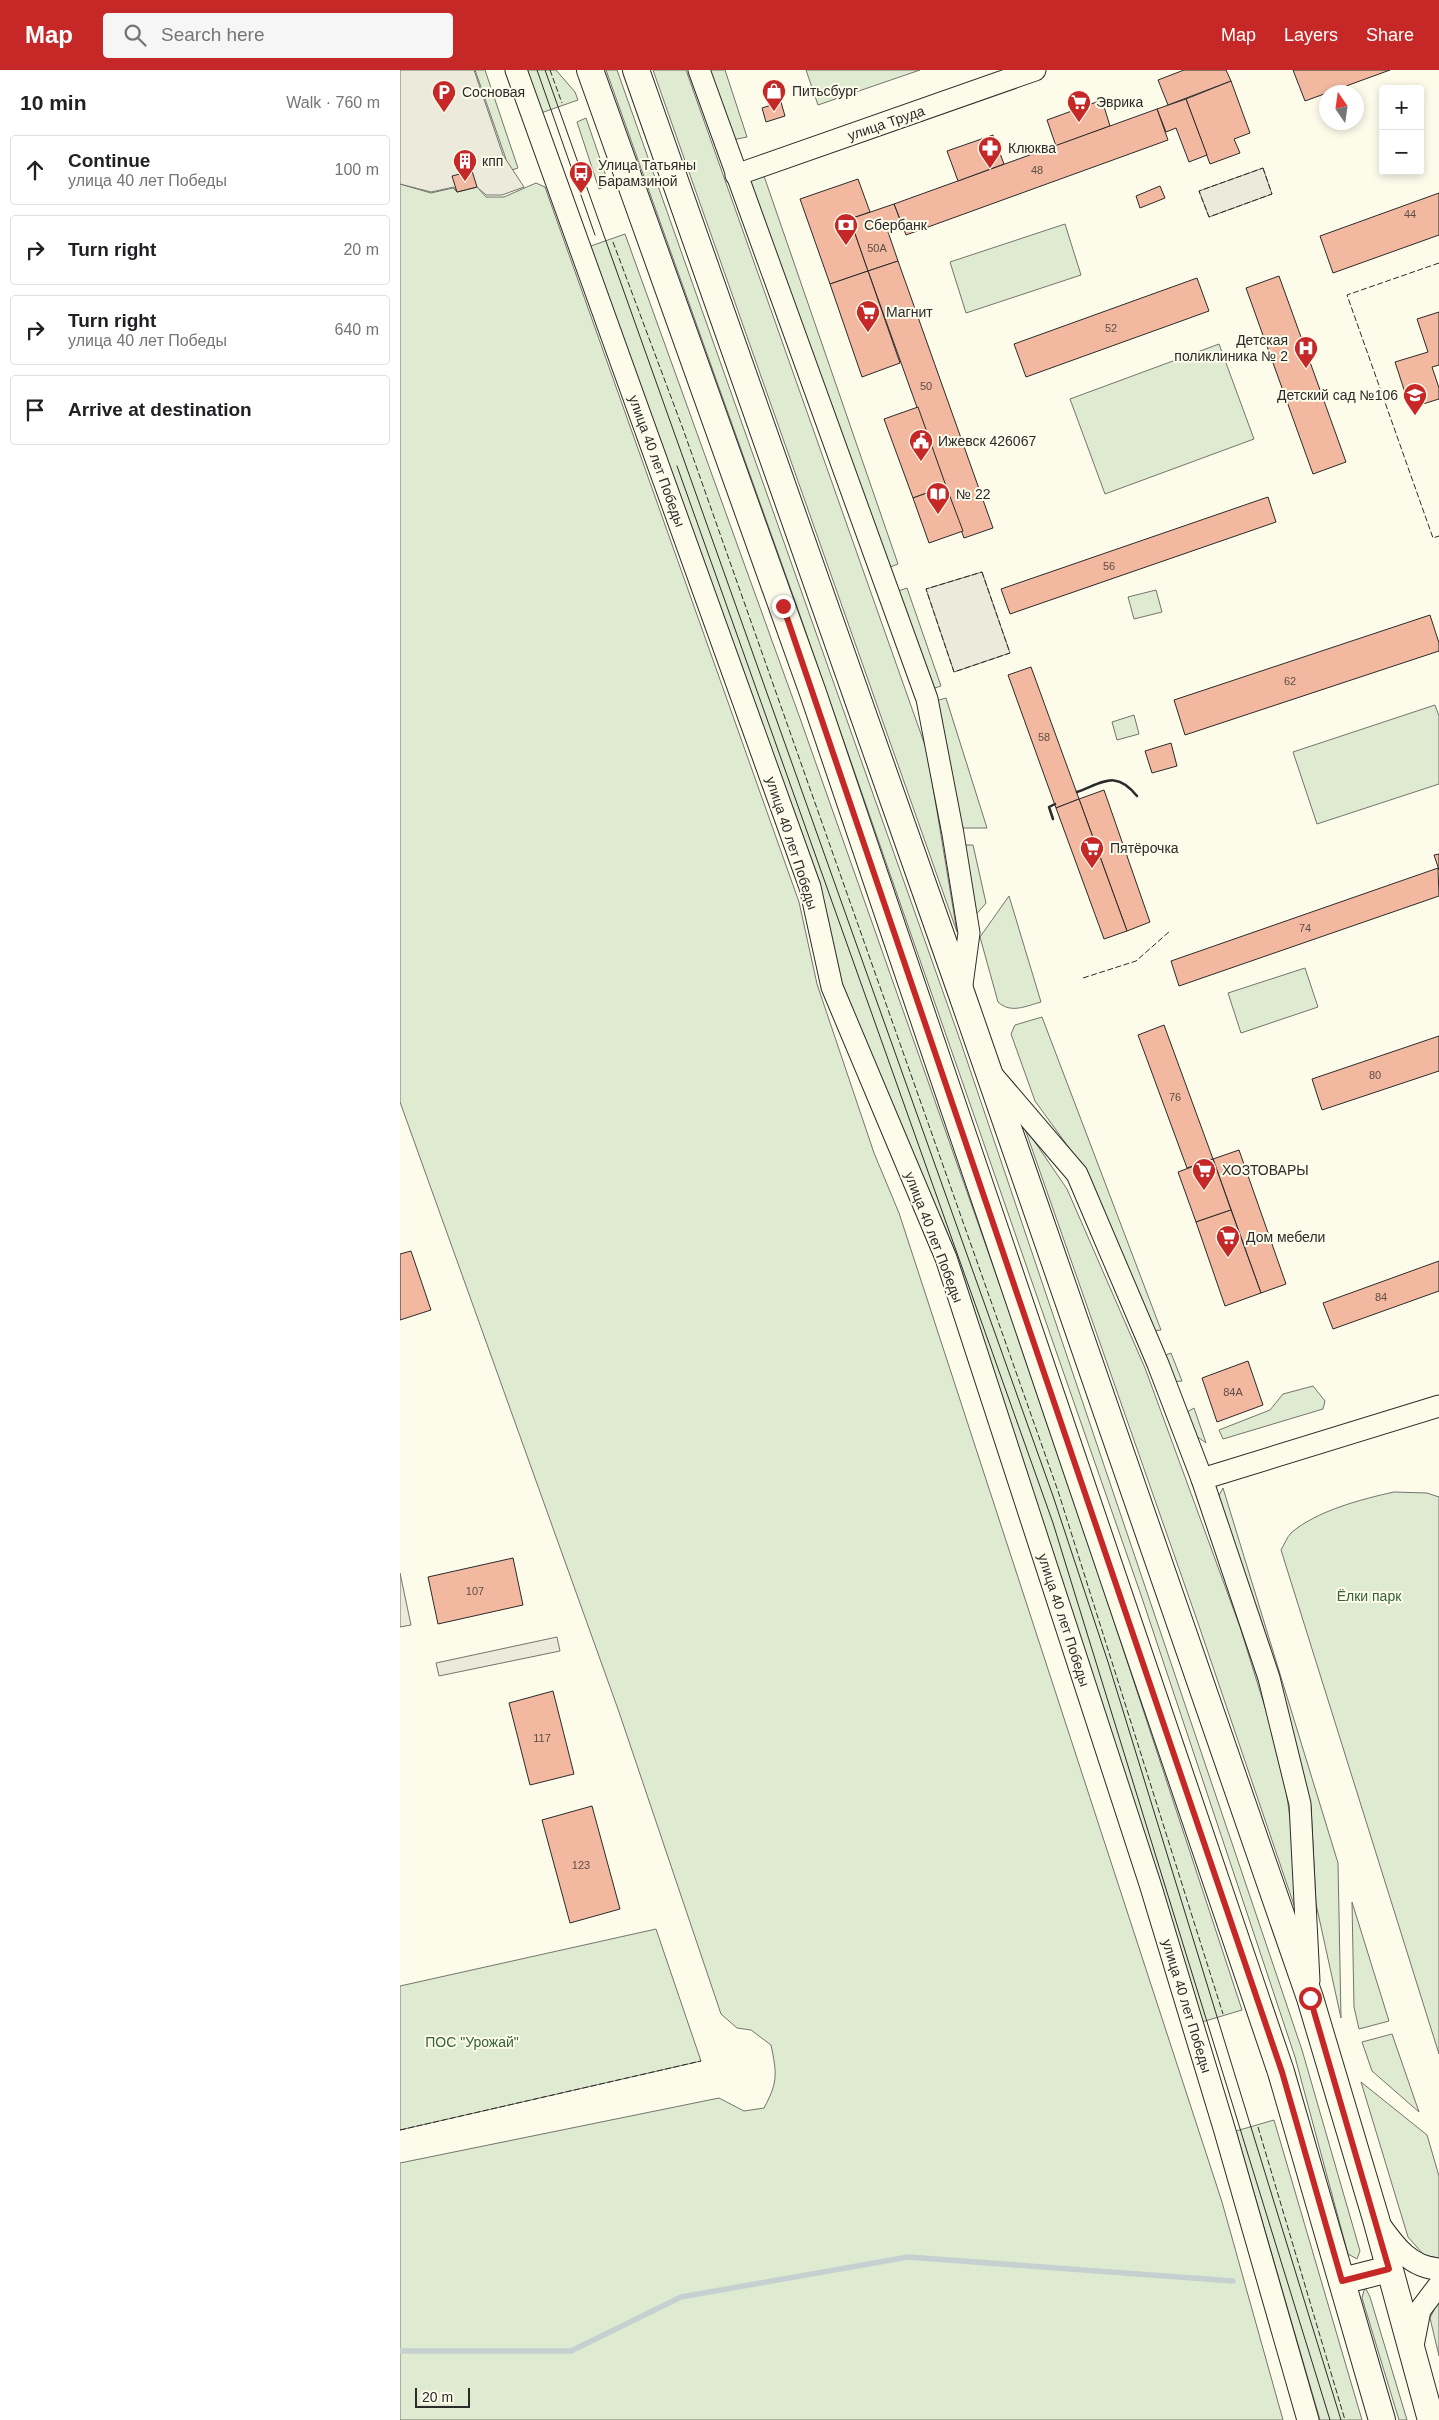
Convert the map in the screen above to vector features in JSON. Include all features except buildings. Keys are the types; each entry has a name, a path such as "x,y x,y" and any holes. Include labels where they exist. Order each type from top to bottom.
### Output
{"main road":[{"path":"590,70 820,712 1282,2072 1382,2420"},
{"path":"636,70 960,992 1310,1998 1376,2219 1431,2420"},
{"path":"1342,2281 1389,2269"}],"street":[{"name":"улица 40 лет Победы","path":"516,70 810,887 832,987 946,1258 1150,1884 1308,2420"},
{"path":"698,70 927,699 953,834 969,933 960,992"},
{"name":"улица Труда","path":"736,175 1035,70"},
{"path":"986,1068 1077,1174 1158,1364 1202,1479 1269,1678 1300,1804 1310,1998"},
{"path":"1202,1479 1439,1406"},
{"path":"1376,2219 1402,2254 1430,2269 1439,2269"},
{"path":"1412,2351 1420,2310 1439,2285"},
{"path":"1424,2394 1439,2418"}],"green space":[{"path":"475,70 485,70 518,168 506,172 497,165 506,159"},
{"path":"523,70 556,70 575,92 578,100 538,114"},
{"path":"606,70 617,70 960,1040 1302,2050 1360,2251 1357,2259 1348,2254 1295,2057 1142,1598 796,604"},
{"path":"653,70 686,70 927,751 957,932"},
{"path":"707,70 725,70 747,137 732,140"},
{"path":"806,70 920,70 818,105"},
{"path":"586,118 609,185 599,189 577,122"},
{"path":"764,176 898,564 885,569 747,182"},
{"path":"536,183 545,187 799,902 817,984 874,1153 899,1213 1222,2202 1283,2420 400,2420 400,2163 719,2098 744,2111 764,2108 772,2091 775,2078 771,2045 751,2030 737,2028 721,2014 619,1712 400,1102 400,184 431,193 453,188 457,192 477,187 486,197 504,197"},
{"path":"1065,224 1081,275 966,313 950,262"},
{"path":"625,234 801,721 1052,1433 1242,2010 1202,2022 1010,1443 891,1144 588,247"},
{"path":"1219,344 1254,439 1105,494 1070,399"},
{"path":"907,588 941,686 929,690 895,592"},
{"path":"1156,590 1162,612 1134,619 1128,597"},
{"path":"946,698 987,828 964,828 958,826 932,702"},
{"path":"1435,705 1439,716 1439,784 1317,824 1293,752"},
{"path":"1134,715 1139,734 1117,740 1112,722"},
{"path":"960,845 973,845 986,903 974,917"},
{"path":"1009,896 1041,1002 1019,1008 1008,1008 998,1002 980,937"},
{"path":"1305,968 1318,1007 1241,1033 1228,993"},
{"path":"1042,1017 1161,1330 1152,1331 1088,1174 1035,1101 1011,1034 1015,1025"},
{"path":"1024,1126 1067,1189 1145,1368 1240,1627 1282,1762 1293,1839 1295,1908 1198,1623"},
{"path":"1171,1353 1182,1381 1169,1382 1161,1357"},
{"path":"1313,1386 1325,1401 1323,1409 1223,1439 1219,1430 1270,1410 1283,1394"},
{"path":"1194,1408 1206,1443 1195,1435 1184,1414"},
{"path":"1223,1488 1338,1863 1341,2018 1316,1904 1311,1806 1216,1501"},
{"name":"Ёлки парк","path":"1394,1492 1427,1493 1439,1497 1439,2054 1281,1550 1291,1533 1313,1518 1354,1502"},
{"path":"1352,1902 1389,2021 1359,2029 1354,2007"},
{"name":"ПОС \"Урожай\"","path":"656,1929 701,2061 400,2130 400,1986"},
{"path":"1392,2034 1419,2112 1372,2071 1362,2042"},
{"path":"1361,2082 1427,2135 1439,2176 1439,2258 1424,2255 1408,2237"},
{"path":"1274,2120 1362,2420 1320,2420 1236,2131"},
{"path":"1365,2287 1370,2297 1407,2420 1399,2420 1362,2298"},
{"path":"1439,2300 1439,2356 1430,2318"}],"shaded area":[{"name":"Сосновая","path":"400,70 474,70 503,155 524,187 502,195 486,195 477,187 457,192 454,187 431,192 400,184"},
{"path":"1263,168 1272,194 1209,217 1199,191"},
{"path":"982,572 1010,653 954,672 926,589"},
{"path":"400,1573 411,1625 400,1627"},
{"path":"557,1637 560,1651 439,1676 436,1663"}],"waterway":[{"path":"400,2351 571,2351 681,2297 908,2257 1233,2281"}],"tram line":[{"path":"537,70 595,235"},
{"path":"545,70 1053,1496 1108,1662 1341,2420"},
{"path":"677,466 1053,1523 1330,2420"}],"fence":[{"path":"550,70 562,103"},
{"path":"1263,168 1272,194 1209,217 1199,191 1263,168"},
{"path":"613,242 683,429 1058,1491 1223,2014"},
{"path":"1439,263 1347,295 1433,538 1439,536"},
{"path":"982,572 1010,653 954,672 926,589 982,572"},
{"path":"1083,978 1136,961 1170,931"},
{"path":"400,2130 701,2061"},
{"path":"1258,2127 1345,2420"}],"wall":[{"path":"1077,792 1109,780 1123,783 1137,796"},
{"path":"1053,819 1049,807 1055,804"}],"place":[{"name":"Питьсбург","path":"774,112"},
{"name":"Сосновая","path":"444,113"},
{"name":"Эврика","path":"1079,123"},
{"name":"Клюква","path":"990,169"},
{"name":"кпп","path":"465,182"},
{"name":"Улица Татьяны Барамзиной","path":"581,194"},
{"name":"Сбербанк","path":"846,246"},
{"name":"Магнит","path":"868,333"},
{"name":"Детская поликлиника № 2","path":"1306,369"},
{"name":"Детский сад №106","path":"1415,416"},
{"name":"Ижевск 426067","path":"921,462"},
{"name":"№ 22","path":"938,515"},
{"name":"Пятёрочка","path":"1092,869"},
{"name":"ХОЗТОВАРЫ","path":"1204,1191"},
{"name":"Дом мебели","path":"1228,1258"}],"route":[{"path":"783,606 1282,2072 1342,2281 1389,2269 1376,2219 1310,1998"}]}
